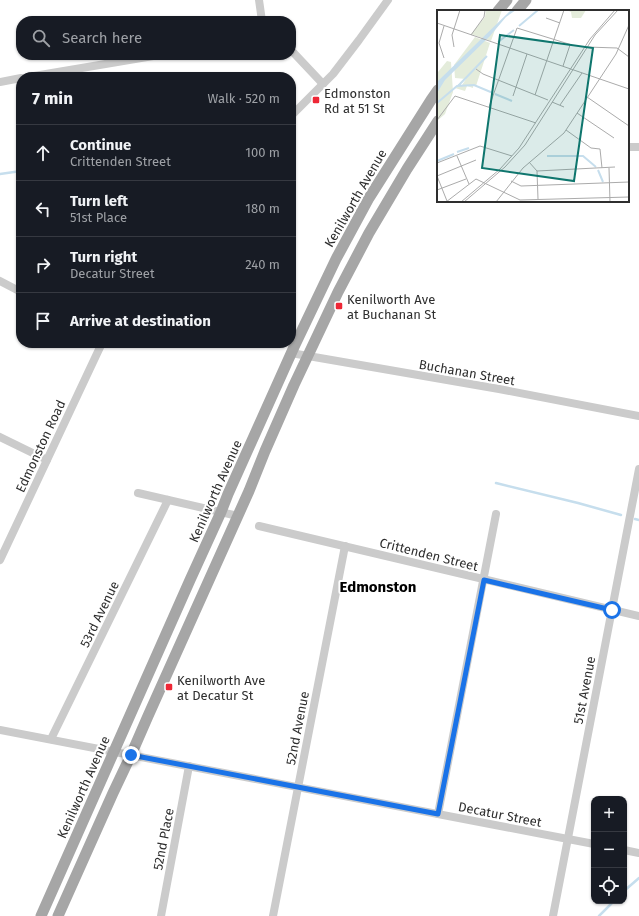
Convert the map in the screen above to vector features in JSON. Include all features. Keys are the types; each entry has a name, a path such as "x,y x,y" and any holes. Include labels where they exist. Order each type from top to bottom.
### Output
{"main road":[{"path":"499,10 507,0"},
{"path":"518,10 526,0"},
{"name":"Kenilworth Avenue","path":"296,343 336,259 357,221 434,102"},
{"path":"58,916 238,516 294,385 346,275 407,169 437,123"},
{"name":"Kenilworth Avenue","path":"41,916 190,580 222,512 228,494 293,348"}],"street":[{"path":"259,0 261,16"},
{"path":"296,111 333,74 388,0"},
{"path":"296,55 323,84"},
{"path":"58,72 129,60"},
{"path":"0,82 16,79"},
{"path":"0,281 16,289"},
{"name":"Edmonston Road","path":"0,560 100,348"},
{"name":"Buchanan Street","path":"291,353 458,382 639,416"},
{"path":"0,436 47,460"},
{"name":"51st Avenue","path":"554,916 639,469"},
{"path":"138,493 238,516"},
{"name":"53rd Avenue","path":"51,739 168,500"},
{"path":"438,814 496,514"},
{"name":"Crittenden Street","path":"259,526 639,616"},
{"name":"52nd Avenue","path":"273,916 345,546"},
{"name":"Decatur Street","path":"0,730 591,843"},
{"name":"52nd Place","path":"161,916 189,766"},
{"path":"627,851 639,853"}],"waterway":[{"path":"0,174 16,172"},
{"path":"496,483 621,515"},
{"path":"635,519 639,520"},
{"path":"627,888 639,878"},
{"path":"599,916 611,904"}],"place":[{"name":"Edmonston Rd at 51 St","path":"316,100"},
{"name":"Kenilworth Ave at Buchanan St","path":"339,306"},
{"name":"Kenilworth Ave at Decatur St","path":"169,687"}],"district":[{"name":"Edmonston","path":"378,587"}],"route":[{"path":"131,755 438,814 484,580 612,610"}]}
